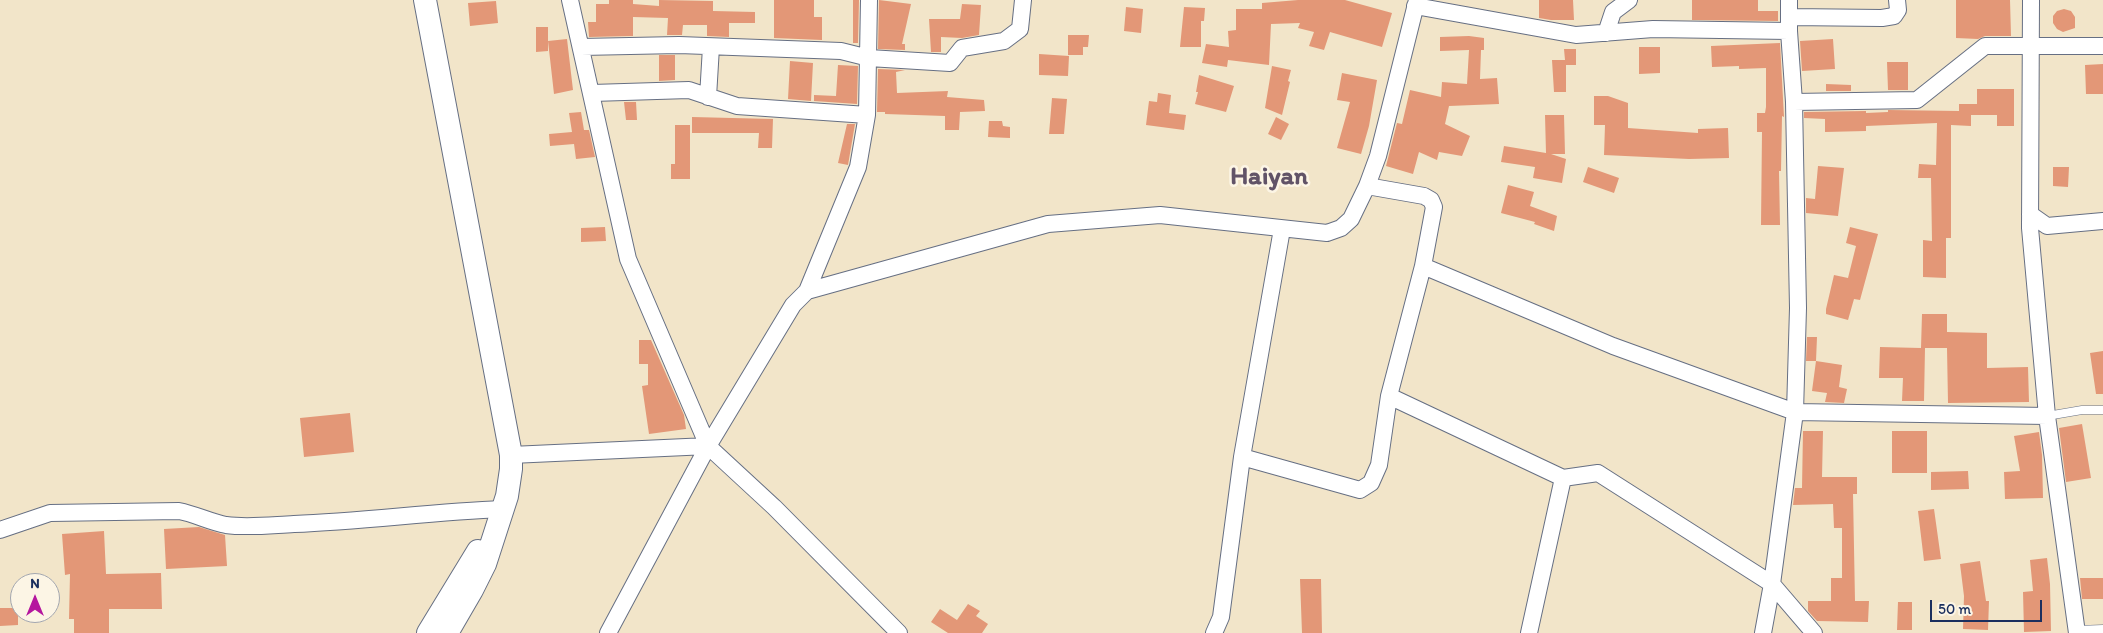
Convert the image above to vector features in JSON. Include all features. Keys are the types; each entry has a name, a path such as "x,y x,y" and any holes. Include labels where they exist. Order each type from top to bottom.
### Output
{"street":[{"path":"425,0 511,455 510,482 479,577 447,633"},
{"path":"570,0 628,259 708,446 774,507 899,633"},
{"path":"608,633 708,446 794,305 807,291 858,167 866,115 869,58 869,0"},
{"path":"581,47 679,45 841,50 869,58 950,64 962,48 1004,40 1020,29 1023,0"},
{"path":"1606,33 1613,12 1629,0"},
{"path":"1763,633 1772,584 1795,412 1798,308 1794,102 1789,0"},
{"path":"807,291 1048,224 1160,215 1327,232 1341,228 1351,219 1367,186 1378,156 1416,3 1576,35 1653,29 1789,24 1882,18 1894,16 1898,10 1897,0"},
{"path":"2031,0 2030,214 2047,416 2077,631"},
{"path":"1794,102 1917,100 1985,46 2103,46"},
{"path":"708,97 711,47"},
{"path":"592,92 689,90 737,106 866,115"},
{"path":"1242,457 1360,490 1371,483 1379,465 1389,396 1422,266 1434,207 1431,200 1424,196 1367,186"},
{"path":"2030,214 2046,226 2103,222"},
{"path":"1214,633 1222,617 1242,457 1282,228"},
{"path":"1422,266 1613,346 1795,412 2047,416"},
{"path":"1389,396 1563,478 1598,473 1772,584 1814,633"},
{"path":"511,455 708,446"},
{"path":"1529,633 1563,478"},
{"path":"0,530 50,513 179,511 216,522 237,525 336,522 502,509"},
{"path":"428,633 472,560 493,536"}],"lane":[{"path":"2047,416 2082,410 2103,410"},
{"path":"2077,631 2103,629"}],"building":[{"path":"609,0 633,0 633,4 659,6 659,0 713,1 713,11 755,12 755,23 729,23 729,37 707,36 707,25 683,25 682,35 667,35 668,18 633,17 633,36 589,37 588,22 596,22 596,4 609,4"},
{"path":"774,0 814,0 814,17 822,17 822,40 774,38"},
{"path":"853,0 859,0 858,43 853,43"},
{"path":"879,0 911,4 902,44 905,44 905,50 878,49"},
{"path":"1298,0 1345,0 1392,13 1382,47 1330,32 1324,50 1309,46 1314,32 1298,28 1300,23 1271,24 1269,65 1228,60 1227,67 1202,63 1206,44 1229,47 1228,31 1236,30 1236,9 1262,9 1262,3"},
{"path":"1539,0 1573,0 1574,20 1539,18"},
{"path":"1692,0 1758,0 1758,11 1778,11 1778,21 1692,20"},
{"path":"1956,0 2010,0 2011,36 1985,36 1978,39 1956,38"},
{"path":"496,1 498,23 470,26 468,3"},
{"path":"962,4 981,5 979,35 962,38 941,37 941,52 931,52 929,19 960,19"},
{"path":"1126,7 1143,9 1141,33 1124,31"},
{"path":"1184,7 1205,8 1204,21 1201,21 1201,47 1180,47"},
{"path":"2064,9 2071,11 2075,17 2075,28 2063,32 2057,29 2053,23 2053,16 2057,11"},
{"path":"536,27 548,27 548,51 536,52"},
{"path":"1068,35 1089,35 1088,47 1083,47 1083,55 1068,55"},
{"path":"1469,36 1484,38 1484,50 1481,50 1480,79 1497,78 1499,104 1449,106 1445,124 1470,136 1462,156 1439,152 1437,160 1419,152 1413,174 1386,166 1397,123 1402,124 1410,90 1441,97 1442,82 1467,84 1469,50 1440,51 1440,37"},
{"path":"567,39 573,90 554,94 548,41"},
{"path":"1833,39 1835,69 1802,71 1800,41"},
{"path":"1780,43 1784,117 1782,116 1781,171 1779,171 1780,225 1761,225 1762,132 1757,132 1757,113 1765,113 1766,68 1712,67 1711,46"},
{"path":"1639,47 1660,47 1660,73 1639,74"},
{"path":"1564,49 1576,49 1576,65 1566,65 1566,92 1554,92 1552,60 1565,60"},
{"path":"1039,54 1069,56 1068,76 1039,75"},
{"path":"659,55 675,55 675,80 659,81"},
{"path":"790,61 813,63 811,101 788,99"},
{"path":"1887,62 1908,62 1908,90 1888,90"},
{"path":"2103,64 2103,94 2086,94 2085,65"},
{"path":"838,65 858,66 857,104 814,101 814,95 836,96"},
{"path":"1272,66 1291,70 1282,115 1265,108"},
{"path":"878,69 905,70 896,72 897,93 948,91 947,97 984,100 985,111 960,112 959,130 945,130 945,116 885,114 885,112 877,112"},
{"path":"1342,73 1377,80 1369,126 1361,154 1337,148 1350,102 1337,100"},
{"path":"1199,75 1234,86 1226,112 1195,104"},
{"path":"1826,84 1851,85 1851,91 1826,91"},
{"path":"1977,89 2014,89 2014,126 1997,126 1997,115 1971,115 1971,126 1951,125 1951,238 1946,238 1946,278 1923,277 1923,240 1932,241 1931,178 1918,178 1919,164 1936,165 1937,123 1866,126 1866,131 1825,132 1825,119 1804,118 1804,112 1959,111 1959,104 1977,104"},
{"path":"1158,93 1171,95 1169,113 1186,115 1184,130 1146,125 1149,101 1157,102"},
{"path":"1594,96 1608,96 1628,103 1628,128 1698,133 1698,129 1728,128 1729,158 1689,159 1604,155 1605,125 1594,125"},
{"path":"1052,98 1067,99 1064,134 1049,134"},
{"path":"624,102 636,102 637,120 626,120"},
{"path":"581,112 584,130 589,130 595,157 576,159 574,144 550,146 549,134 572,132 569,113"},
{"path":"1545,115 1564,115 1565,154 1551,154 1566,159 1562,183 1533,178 1535,167 1501,162 1504,146 1546,153"},
{"path":"692,117 773,119 772,148 758,148 759,133 692,133"},
{"path":"1276,117 1289,124 1281,140 1268,134"},
{"path":"989,121 1002,121 1003,126 1010,127 1010,138 988,137"},
{"path":"847,124 855,124 848,165 838,163"},
{"path":"675,125 690,125 690,179 671,179 671,164 675,164"},
{"path":"1818,166 1844,168 1838,216 1806,213 1806,198 1815,199"},
{"path":"1588,167 1619,178 1614,193 1583,182"},
{"path":"2053,167 2069,167 2068,187 2053,186"},
{"path":"1508,185 1534,192 1530,206 1557,216 1554,231 1534,224 1535,222 1501,213"},
{"path":"605,227 606,241 581,242 581,228"},
{"path":"1850,227 1878,234 1860,300 1854,299 1848,320 1826,314 1826,309 1834,275 1848,278 1856,246 1846,243"},
{"path":"1922,314 1947,314 1947,332 1987,333 1987,368 2028,367 2029,402 1948,403 1947,348 1925,348 1924,401 1902,401 1903,378 1879,378 1880,347 1921,348"},
{"path":"1807,337 1817,337 1816,361 1806,361"},
{"path":"639,340 651,340 684,415 686,429 649,434 642,386 648,385 648,364 639,364"},
{"path":"2103,351 2103,394 2096,394 2090,353"},
{"path":"1816,361 1842,365 1839,387 1847,389 1844,403 1825,402 1827,393 1812,391"},
{"path":"350,413 354,452 304,457 300,418"},
{"path":"2082,424 2091,478 2066,482 2059,428"},
{"path":"1803,431 1823,431 1822,477 1857,477 1857,494 1853,494 1855,601 1869,601 1868,622 1817,621 1808,611 1808,601 1831,601 1831,578 1842,578 1842,528 1834,528 1833,504 1793,505 1795,488 1802,488"},
{"path":"1892,431 1927,431 1927,473 1892,473"},
{"path":"2039,432 2042,455 2043,498 2005,499 2004,472 2020,471 2014,436"},
{"path":"1968,471 1969,489 1931,490 1931,472"},
{"path":"1934,509 1941,559 1924,561 1918,511"},
{"path":"199,527 225,535 227,566 166,569 164,529"},
{"path":"104,531 106,574 161,573 162,609 109,609 109,633 74,633 74,619 69,619 70,574 65,575 62,534"},
{"path":"2047,558 2050,584 2051,631 2024,632 2023,592 2033,591 2030,560"},
{"path":"1980,561 1986,601 1989,601 1988,630 1963,629 1964,596 1960,564"},
{"path":"2080,578 2103,578 2103,599 2082,599"},
{"path":"1300,579 1321,579 1322,633 1302,633"},
{"path":"1898,602 1912,602 1912,630 1897,630"},
{"path":"968,604 980,611 976,616 988,624 982,633 948,633 931,622 940,609 957,620"},
{"path":"0,608 10,608 10,623 18,623 18,625 0,626"}],"district":[{"name":"Haiyan","path":"1269,177"}]}
